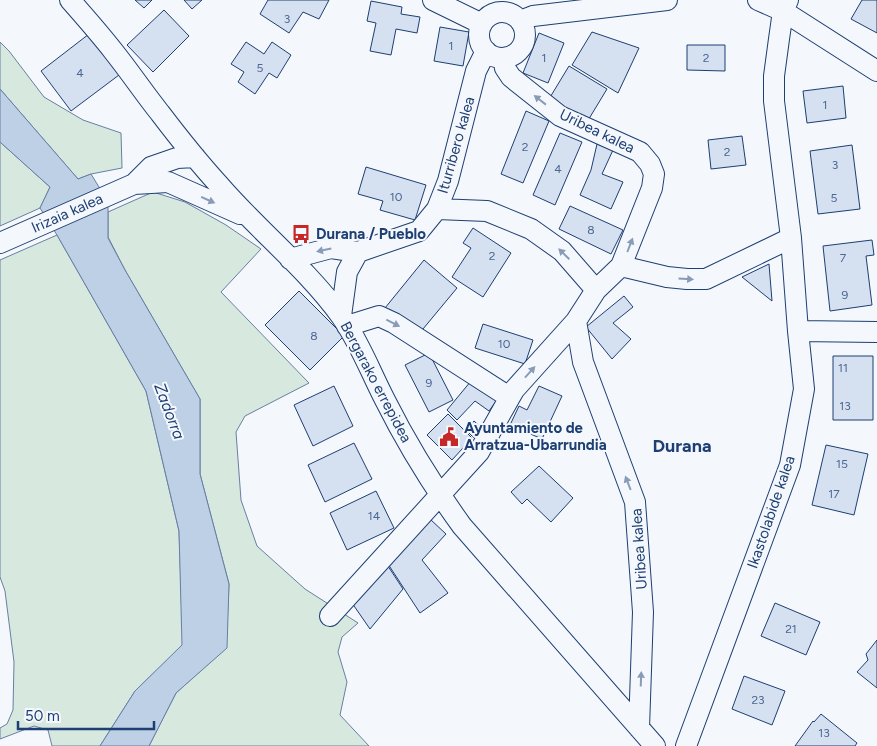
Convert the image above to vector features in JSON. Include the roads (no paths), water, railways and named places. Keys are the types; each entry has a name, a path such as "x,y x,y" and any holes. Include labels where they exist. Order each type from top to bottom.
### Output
{"street":[{"name":"Bergarako errepidea","path":"70,0 115,53 196,158 248,218 290,258 320,291 344,321 364,353 384,399 421,465 462,526 655,746"},
{"path":"433,0 483,14 506,12 513,14 523,25 525,32 525,40 517,53 511,56 494,55 481,45 479,38 483,14"},
{"path":"520,21 533,16 667,0"},
{"path":"758,0 786,5 877,71"},
{"name":"Ikastolabide kalea","path":"686,746 790,465 804,389 790,238 774,101 774,76 786,5"},
{"name":"Iturribero kalea","path":"290,258 331,248 358,252 419,231 437,209 448,182 476,71 494,55"},
{"name":"Uribea kalea","path":"330,616 479,452 514,390 576,321 596,290 621,266 652,188 654,174 650,164 640,152 560,116 511,77 494,55"},
{"path":"161,114 169,139 165,172 248,218"},
{"name":"Irizaia kalea","path":"0,243 134,184 152,167 165,172 180,172 196,158"},
{"path":"437,209 487,211 532,229 562,251 596,290"},
{"path":"621,266 666,277 706,280 790,238"},
{"path":"358,252 347,272 344,321 379,316 394,323 509,397"},
{"name":"Uribea kalea","path":"576,321 583,362 636,502 643,612 639,728"},
{"path":"798,331 877,332"}],"water":[{"name":"Zadorra","path":"0,89 78,179 91,174 108,205 108,238 200,399 200,474 229,584 227,648 176,693 149,746 100,746 135,691 182,645 179,531 146,391 40,208 50,187 0,142"}],"place":[{"name":"Durana / Pueblo","path":"301,234"},
{"name":"Ayuntamiento de Arratzua-Ubarrundia","path":"449,437"}],"district":[{"name":"Durana","path":"682,446"}]}
